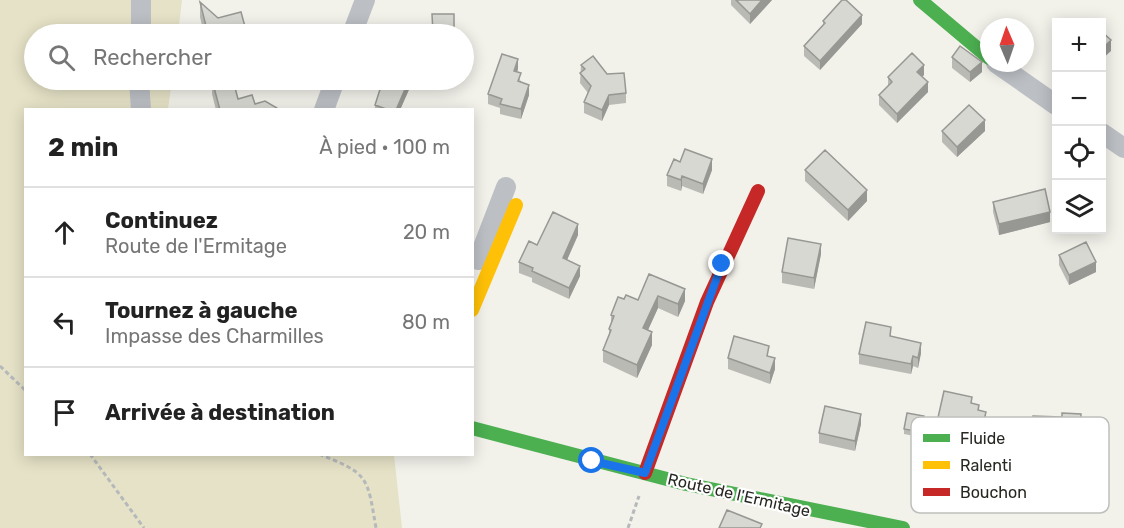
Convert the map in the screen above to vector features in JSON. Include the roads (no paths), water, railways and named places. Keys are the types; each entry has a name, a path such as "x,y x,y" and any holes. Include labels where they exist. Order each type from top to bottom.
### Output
{"street":[{"path":"141,0 141,24"},
{"path":"356,24 365,0"},
{"path":"920,0 980,51"},
{"path":"1009,72 1052,102"},
{"path":"140,90 141,108"},
{"path":"325,108 331,90"},
{"path":"1106,136 1124,148"},
{"path":"474,271 506,187"},
{"path":"645,473 707,302 758,190"},
{"path":"474,305 516,205"},
{"name":"Route de l'Ermitage","path":"474,429 645,473 819,513 903,528"}]}
